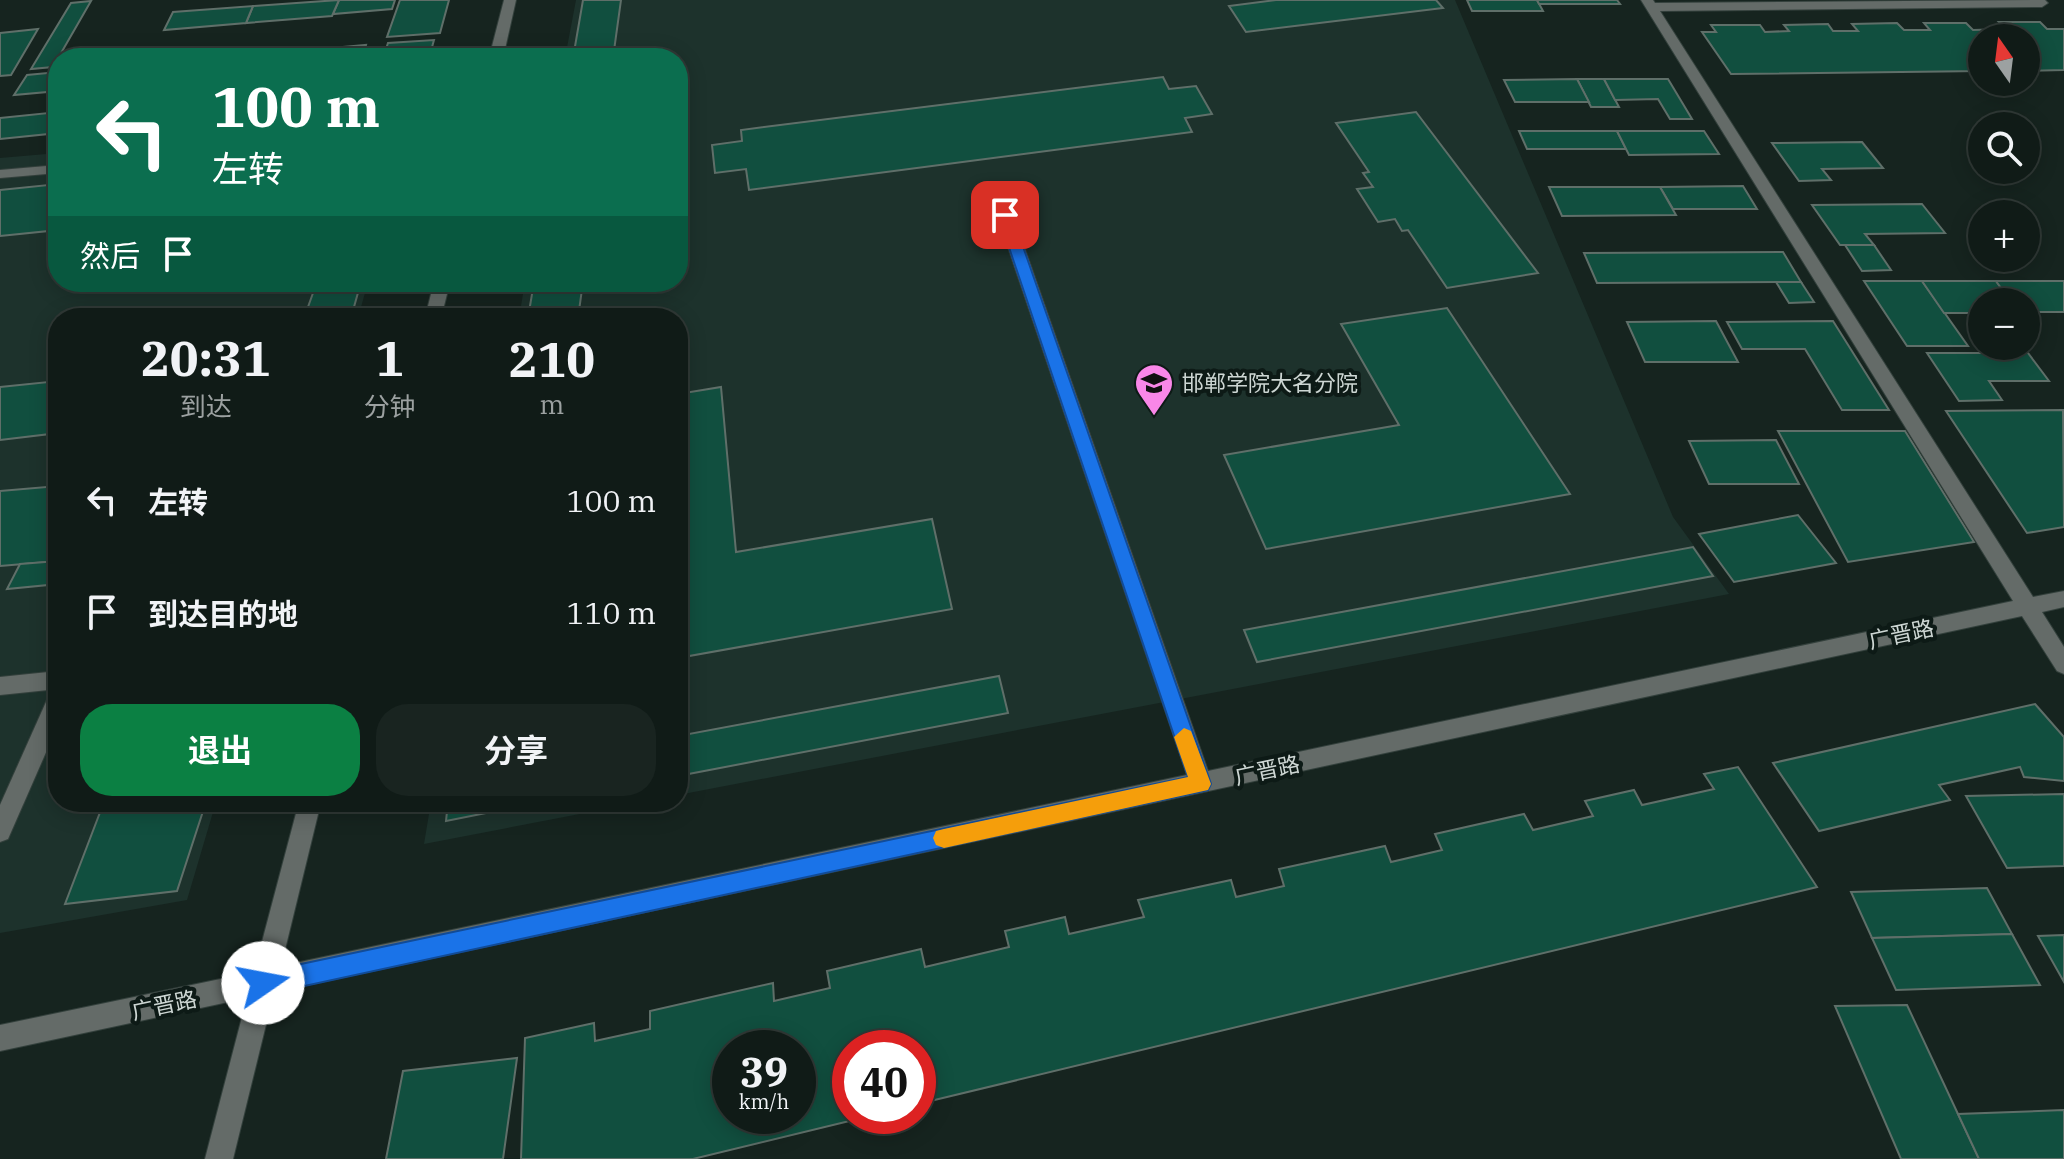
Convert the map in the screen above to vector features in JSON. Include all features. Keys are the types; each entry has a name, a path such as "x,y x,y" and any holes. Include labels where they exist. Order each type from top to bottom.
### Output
{"street":[{"path":"498,48 510,0"},
{"path":"1650,3 2042,3"},
{"path":"1650,3 2064,665"},
{"path":"0,174 48,170"},
{"path":"1005,215 1201,784"},
{"name":"广晋路","path":"0,1038 2064,599"},
{"path":"0,686 48,681"},
{"path":"0,831 48,723"},
{"path":"219,1159 307,812"}],"shaded area":[{"name":"邯郸学院大名分院","path":"576,0 1455,0 1673,517 1729,594 688,793 688,308 521,308 523,292 688,292 688,48 567,48"},
{"path":"48,154 48,292 365,292 361,308 48,308 48,812 213,812 187,900 0,933 0,158"},
{"path":"429,812 590,812 424,844"}],"building":[{"path":"339,0 395,0 392,9 333,14"},
{"path":"339,0 332,16 246,23 253,6"},
{"path":"400,0 449,0 440,33 387,37"},
{"path":"583,0 621,0 614,48 575,48"},
{"path":"1276,0 1436,0 1443,8 1246,32 1229,6"},
{"path":"1467,0 1537,0 1543,11 1472,11"},
{"path":"1537,0 1617,0 1620,4 1539,4"},
{"path":"91,1 64,48 48,48 48,67 31,69 71,3"},
{"path":"253,6 246,23 164,30 173,12"},
{"path":"1999,22 2040,22 2047,29 2064,29 2064,70 2040,71 2040,24"},
{"path":"1897,23 1904,30 1930,30 1924,23 1966,23 1968,71 1731,74 1702,32 1716,32 1711,25 1760,25 1765,32 1789,31 1784,25 1828,24 1833,31 1858,31 1852,24"},
{"path":"38,29 11,75 0,76 0,33"},
{"path":"434,40 432,48 386,48 388,43"},
{"path":"366,45 365,48 332,48"},
{"path":"48,73 48,92 14,95 27,75"},
{"path":"1163,77 1169,89 1196,86 1212,114 1185,118 1192,132 749,190 746,169 715,173 712,145 742,141 741,130"},
{"path":"1577,79 1604,79 1619,107 1591,107"},
{"path":"1577,79 1589,102 1515,102 1504,80"},
{"path":"1604,79 1668,79 1692,119 1670,119 1658,99 1615,100"},
{"path":"1416,112 1538,273 1447,288 1408,230 1402,231 1395,219 1378,222 1357,189 1373,187 1363,173 1369,172 1336,123"},
{"path":"48,113 48,134 0,139 0,118"},
{"path":"1519,131 1617,131 1626,149 1527,149"},
{"path":"1617,131 1704,131 1719,154 1629,155"},
{"path":"1862,142 1883,168 1822,169 1831,180 1799,181 1772,143"},
{"path":"48,185 48,231 0,236 0,190"},
{"path":"1743,186 1757,209 1673,209 1660,187"},
{"path":"1549,187 1660,187 1676,215 1562,216"},
{"path":"1922,204 1945,233 1865,234 1874,245 1840,245 1812,205"},
{"path":"1845,245 1874,245 1891,270 1862,271"},
{"path":"1783,252 1801,282 1597,283 1584,253"},
{"path":"1864,281 1922,281 1968,346 1907,346"},
{"path":"1922,281 1996,281 2001,288 1968,288 1968,313 1944,313"},
{"path":"1996,281 2064,281 2064,312 2040,312 2040,288 2001,288"},
{"path":"1776,282 1801,282 1814,302 1789,303"},
{"path":"313,292 358,292 354,308 308,308"},
{"path":"532,292 582,292 579,308 530,308"},
{"path":"1447,308 1570,494 1266,549 1224,455 1399,425 1341,324"},
{"path":"1716,321 1738,362 1645,362 1627,322"},
{"path":"1833,321 1889,410 1842,410 1805,349 1742,349 1727,322"},
{"path":"1927,353 1968,353 1968,360 2033,360 2049,381 1989,381 2002,400 1959,401"},
{"path":"48,382 48,434 0,440 0,387"},
{"path":"721,387 736,552 932,519 952,609 688,656 688,392"},
{"path":"2063,410 2064,527 2027,533 1946,411"},
{"path":"1778,431 1905,431 1974,542 1848,562"},
{"path":"1776,440 1799,484 1709,484 1689,441"},
{"path":"48,487 48,562 0,566 0,491"},
{"path":"1798,515 1836,563 1734,582 1699,534"},
{"path":"1693,547 1713,576 1257,662 1244,630"},
{"path":"48,562 48,585 7,589 20,564"},
{"path":"999,676 1008,713 688,774 688,734"},
{"path":"2035,704 2064,737 2064,781 2024,777 2020,767 1939,785 1950,800 1819,831 1773,763"},
{"path":"1738,767 1817,887 936,1100 936,1030 832,1030 832,1125 816,1129 816,1030 712,1030 712,1134 796,1134 693,1159 521,1159 525,1038 594,1023 595,1041 650,1029 650,1011 773,983 774,1001 830,988 827,971 921,949 925,967 1009,947 1005,931 1065,917 1069,934 1144,917 1138,900 1231,880 1236,897 1284,886 1279,869 1385,846 1391,862 1442,850 1435,834 1524,814 1533,830 1593,816 1585,801 1634,790 1642,805 1714,789 1704,774"},
{"path":"2064,794 2064,866 2007,868 1966,796"},
{"path":"100,812 203,812 177,891 65,904"},
{"path":"447,812 491,812 446,821"},
{"path":"1987,888 2012,934 1872,938 1851,892"},
{"path":"2012,934 2040,985 1896,990 1872,938"},
{"path":"2064,935 2064,982 2038,936"},
{"path":"1907,1005 1979,1159 1901,1159 1835,1006"},
{"path":"517,1058 503,1159 386,1159 403,1071"},
{"path":"2064,1110 2064,1159 1979,1159 1958,1114"}],"slow traffic":[{"path":"944,838 1201,784 1184,737"}],"place":[{"name":"邯郸学院大名分院","path":"1154,417"}],"route":[{"path":"263,983 1201,784 1005,215"}]}
